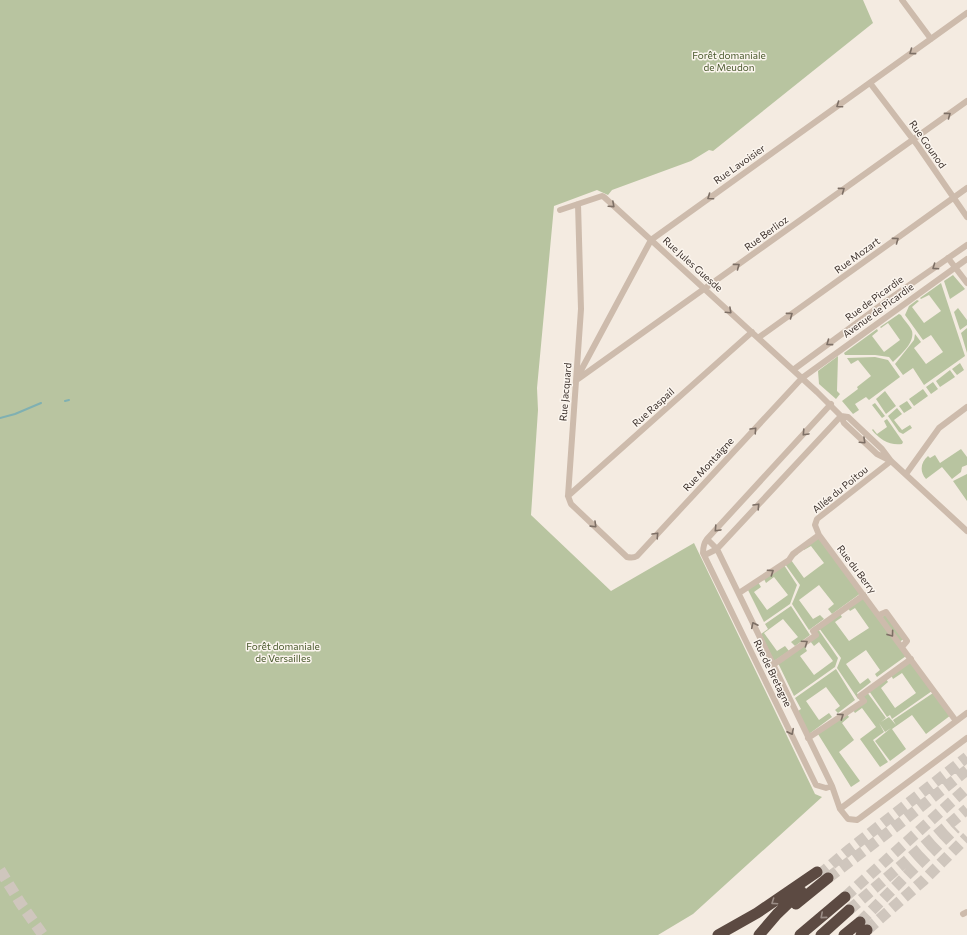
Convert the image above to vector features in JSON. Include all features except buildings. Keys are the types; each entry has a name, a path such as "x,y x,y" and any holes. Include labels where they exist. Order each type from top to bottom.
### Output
{"highway":[{"path":"718,935 821,875"},
{"path":"759,935 795,896 821,875"},
{"path":"766,935 800,901 821,875"},
{"path":"800,935 845,897"},
{"path":"821,935 849,910"},
{"path":"844,935 863,929"}],"street":[{"path":"902,0 931,39"},
{"name":"Rue Lavoisier","path":"576,380 651,240 967,13"},
{"name":"Rue Gounod","path":"870,83 914,140 967,217"},
{"name":"Rue Berlioz","path":"576,380 967,101"},
{"name":"Rue Mozart","path":"758,338 967,188"},
{"name":"Rue Jules Guesde","path":"560,210 602,196 604,197 831,404 841,416 848,417 882,449 891,461 967,531"},
{"name":"Rue Jacquard","path":"568,496 581,309 578,204"},
{"name":"Rue de Picardie","path":"793,370 888,300 967,245"},
{"path":"948,258 967,283"},
{"name":"Avenue de Picardie","path":"802,378 967,259"},
{"name":"Rue Raspail","path":"568,496 752,332"},
{"name":"Rue Montaigne","path":"568,496 572,504 627,557 634,558 802,378"},
{"path":"831,404 704,542 704,555 717,549 841,416"},
{"path":"906,474 939,428 967,407"},
{"name":"Allée du Poitou","path":"819,535 815,525 817,519 891,461"},
{"path":"961,525 967,521"},
{"path":"739,593 789,560 793,554 819,535"},
{"name":"Rue du Berry","path":"819,535 956,721"},
{"name":"Rue de Bretagne","path":"707,539 717,549 739,593 832,786 840,809"},
{"name":"Rue de Bretagne","path":"704,555 816,785 826,788 832,786"},
{"path":"773,665 816,635 813,631 864,595"},
{"path":"808,738 864,701 860,696 911,659"},
{"path":"967,713 840,809 848,819 857,820 967,738"}],"green space":[{"name":"Forêt domaniale de Versailles","path":"0,0 863,0 873,23 713,151 709,150 691,161 612,190 608,195 597,190 554,206 537,388 538,410 531,515 611,591 694,543 815,794 822,797 693,914 658,935 0,935"},
{"path":"953,275 965,289 950,299 944,281"},
{"path":"941,283 965,356 924,385 913,368 903,375 895,364 914,340 915,334 921,342 914,348 926,364 943,352 931,335 923,340 905,315 909,306 917,300 919,301 912,307 924,323 941,311 929,295 921,299 920,298"},
{"path":"958,308 967,320 967,325 960,330 954,312"},
{"path":"899,314 910,327 912,335 909,344 893,362 889,357 875,355 845,355 844,353 877,329 878,331 872,336 884,352 900,340 888,323 881,328 880,327"},
{"path":"967,328 967,353 961,333"},
{"path":"838,356 837,391 840,394 836,399 819,384 818,371"},
{"path":"875,357 888,360 900,377 869,400 866,397 855,404 859,410 853,414 842,401 858,389 857,387 871,376 858,360 851,364 847,358"},
{"path":"960,363 964,370 957,375 952,369"},
{"path":"950,370 955,377 940,387 936,381"},
{"path":"933,382 938,389 931,394 926,387"},
{"path":"923,389 928,396 914,406 909,399"},
{"path":"885,391 896,406 886,414 876,399"},
{"path":"907,401 912,408 904,413 899,406"},
{"path":"875,403 885,416 882,418 872,405"},
{"path":"897,408 902,414 894,420 902,430 910,425 912,428 903,434 899,432 888,416"},
{"path":"887,419 903,442 902,444 889,443 878,436 872,430 873,429 877,434 887,427 884,421"},
{"path":"961,449 967,457 967,465 962,467 961,472 952,479 942,467 926,479 922,473 922,464 928,456 930,458 935,455 940,463"},
{"path":"967,474 967,501 953,481"},
{"path":"819,536 861,593 832,614 828,609 834,604 819,585 799,600 813,619 820,615 824,619 809,630 792,604 800,585 785,564 797,553 798,554 791,560 804,578 824,563 811,546 804,550 802,548"},
{"path":"784,565 797,585 790,604 764,622 748,590 758,582 761,587 754,592 767,610 788,595 774,577 766,583 764,579"},
{"path":"863,597 906,656 877,677 875,674 880,670 866,650 846,664 860,684 868,678 871,682 857,693 860,698 858,699 837,668 841,658 819,628 840,614 842,617 835,622 849,641 869,628 855,608 850,611 848,608"},
{"path":"791,606 810,635 795,646 791,642 798,637 783,619 764,633 777,651 785,646 789,651 774,661 761,634 768,629 765,624"},
{"path":"886,614 904,639 899,642 881,618"},
{"path":"818,629 838,658 835,667 794,696 778,663 804,645 807,651 800,656 814,675 833,661 819,642 814,646 810,641 814,631"},
{"path":"910,661 932,691 892,719 890,715 887,717 869,691 886,679 888,682 881,688 895,708 916,693 902,673 893,679 891,675"},
{"path":"836,669 855,700 838,713 835,710 840,706 826,687 806,701 819,720 829,713 832,717 809,734 798,711 801,709 795,698"},
{"path":"867,692 886,718 881,722 889,717 896,725 893,720 933,693 951,715 926,734 912,715 892,729 906,749 890,761 875,741 891,728 885,732 879,723 884,732 873,740 888,762 880,767 860,739 876,727 862,708 855,713 853,710 866,701 862,696"},
{"path":"847,714 849,717 842,723 854,740 839,752 860,781 851,787 818,734"}],"waterway":[{"path":"65,401 69,400"},
{"path":"0,418 15,414 41,403"}],"tunnel":[{"path":"819,875 967,757"},
{"path":"828,878 967,770"},
{"path":"845,897 967,788"},
{"path":"849,910 967,809"},
{"path":"860,922 956,828"},
{"path":"867,930 924,880 967,837"},
{"path":"0,870 21,904 43,935"}],"park label":[{"name":"Forêt domaniale de Meudon","path":"729,60"}]}
